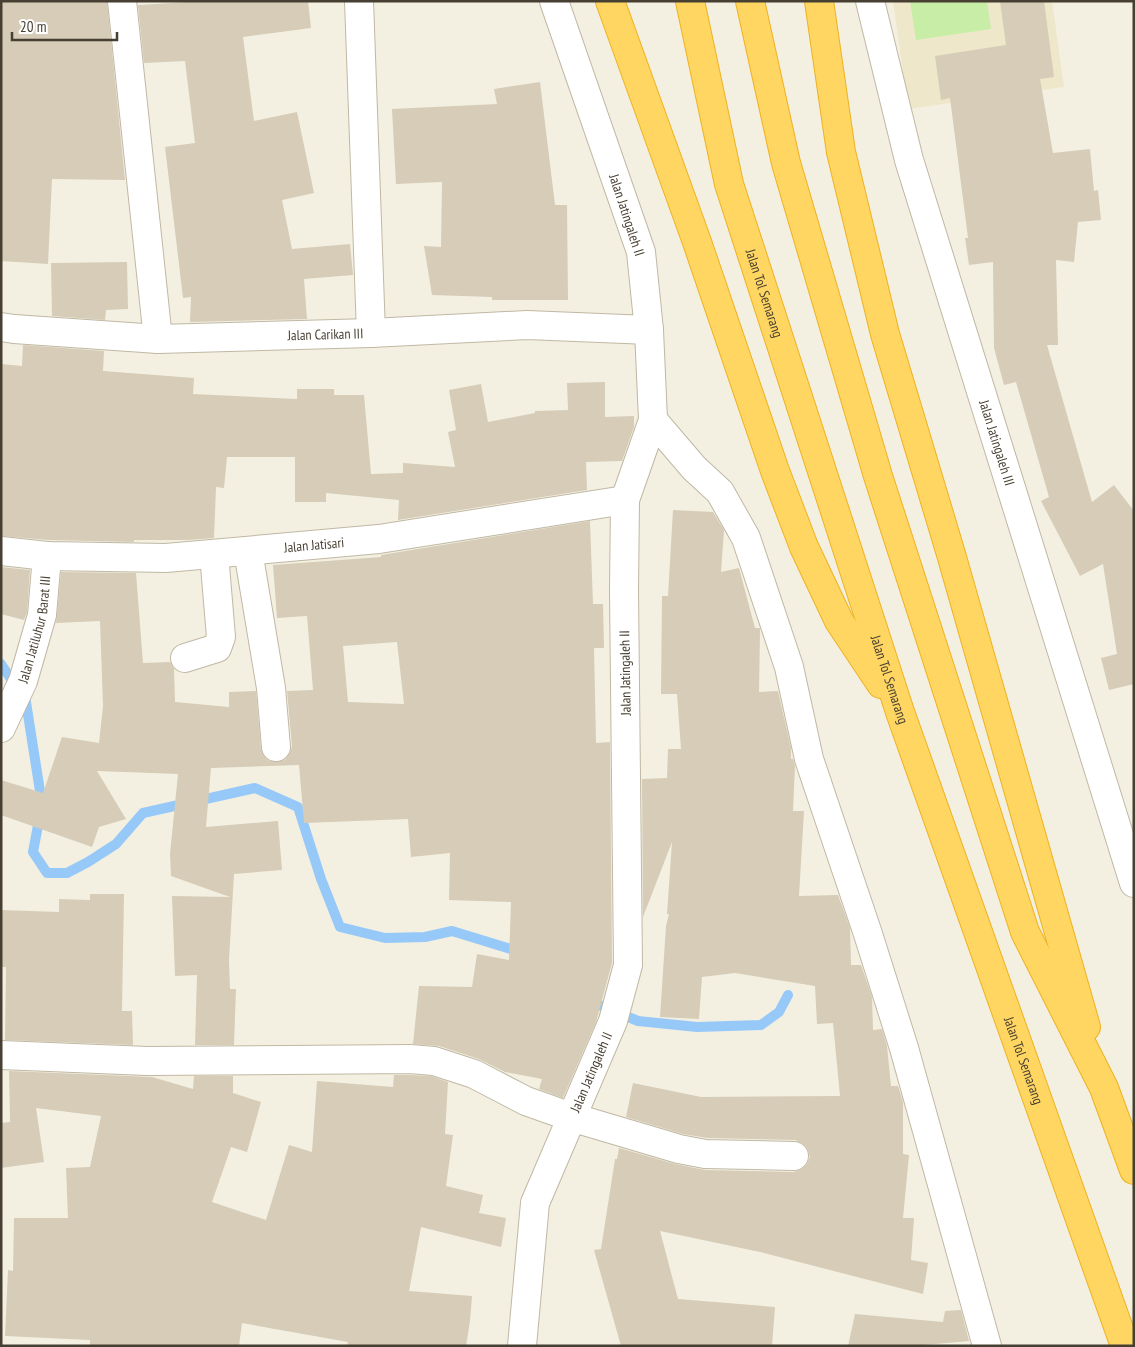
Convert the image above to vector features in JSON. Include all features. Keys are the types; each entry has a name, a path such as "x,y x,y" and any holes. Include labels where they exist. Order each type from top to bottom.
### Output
{"highway":[{"path":"610,1 697,242 775,471 804,547 839,621 900,712"},
{"name":"Jalan Tol Semarang","path":"690,1 729,184 900,712 1125,1346"},
{"path":"750,1 786,163 867,438 1025,932 1104,1088"},
{"path":"819,1 841,152 885,334 948,544 1104,1088 1134,1170"}],"street":[{"path":"122,1 158,339"},
{"path":"359,1 371,333"},
{"name":"Jalan Jatingaleh II","path":"522,1346 535,1204 616,1010 628,965 624,592 625,500 653,420 649,330 641,252 554,1"},
{"name":"Jalan Jatingaleh III","path":"870,1 909,160 1134,883"},
{"name":"Jalan Carikan III","path":"1,327 158,339 371,333 527,326 649,330"},
{"path":"653,420 694,468 720,492 746,538 789,667 809,760 868,934 904,1048 987,1346"},
{"name":"Jalan Jatisari","path":"1,551 47,556 166,558 378,539 625,500"},
{"path":"248,551 271,688 276,747"},
{"path":"184,658 217,648 221,637 214,554"},
{"name":"Jalan Jatiluhur Barat III","path":"1,728 18,689 42,615 47,556"},
{"path":"1,1055 147,1061 410,1059 434,1061 474,1074 526,1101 571,1117 678,1149 705,1154 794,1156"}],"shaded area":[{"path":"893,1 1052,1 1064,87 908,109"}],"green space":[{"path":"910,1 987,1 991,29 916,40"}],"building":[{"path":"1,1 107,1 125,180 52,179 48,264 1,261"},
{"path":"206,1 308,1 311,28 243,37 254,121 297,112 314,193 282,200 292,249 350,244 353,275 304,279 307,319 190,322 191,297 183,298 165,147 195,143 185,61 144,63 138,5"},
{"path":"1000,1 1044,1 1054,77 1040,79 1053,153 1090,149 1094,191 1098,190 1101,220 1078,222 1074,262 1056,260 1058,345 1047,345 1092,502 1114,485 1134,511 1134,684 1109,690 1101,658 1117,654 1103,564 1080,576 1041,501 1049,497 1016,382 1004,385 994,348 993,262 969,265 965,238 968,238 950,98 941,100 935,56 1006,45"},
{"path":"540,82 555,205 567,205 568,300 492,300 492,297 432,295 424,246 441,247 442,182 396,184 392,109 497,104 494,89"},
{"path":"127,262 128,309 106,310 105,320 52,316 51,263"},
{"path":"23,345 104,351 103,371 194,378 193,394 297,399 297,389 334,389 334,395 364,395 371,474 403,473 403,463 455,467 448,432 456,430 449,390 481,384 488,422 535,413 535,411 568,410 567,383 605,382 605,417 634,416 634,427 622,461 586,462 587,490 398,520 399,500 326,493 326,502 295,502 295,457 227,457 224,488 216,487 214,538 134,540 134,542 48,540 1,536 1,364 22,366"},
{"path":"673,510 713,512 724,530 721,572 739,568 755,628 760,628 759,692 778,691 791,748 791,759 793,759 795,766 793,811 804,811 799,896 838,895 850,928 851,965 861,965 872,997 873,1030 882,1029 887,1046 891,1086 898,1086 903,1102 903,1154 909,1155 903,1218 914,1218 911,1260 928,1263 923,1294 760,1252 660,1231 678,1299 775,1307 772,1346 621,1346 594,1250 601,1249 615,1159 617,1159 619,1148 675,1164 705,1170 794,1172 802,1169 810,1157 807,1148 795,1140 707,1138 683,1134 626,1117 633,1083 701,1097 840,1096 833,1023 817,1024 815,986 735,973 702,977 699,1019 660,1017 666,926 669,914 667,914 672,842 643,917 642,779 667,778 668,749 681,749 677,694 661,694 662,596 668,596"},
{"path":"590,521 593,604 603,604 604,648 594,648 596,743 610,742 612,963 596,1022 563,1098 539,1089 542,1079 505,1072 479,1059 439,1046 413,1044 419,986 472,987 477,954 509,960 511,902 449,900 450,853 411,857 408,819 304,823 299,765 211,768 206,827 278,821 282,870 234,874 229,960 230,989 236,989 234,1045 195,1045 197,975 175,976 172,896 230,897 171,876 170,854 178,774 97,771 126,819 99,827 92,847 1,815 1,780 43,793 62,737 99,743 103,706 100,621 56,623 61,572 136,573 143,663 170,662 174,669 175,702 229,707 229,692 256,691 261,749 269,761 278,762 285,760 292,746 287,691 313,690 307,616 277,618 273,565 381,557 381,555","holes":["397,642 404,704 348,702 343,646"]},
{"path":"1,567 30,570 27,612 24,620 1,614"},
{"path":"90,894 124,894 122,1011 132,1011 133,1045 5,1040 6,967 1,967 1,910 59,912 59,899 90,900"},
{"path":"9,1071 152,1077 193,1089 194,1076 233,1076 233,1093 261,1102 247,1152 231,1147 212,1202 266,1220 289,1145 312,1152 317,1081 393,1087 394,1075 409,1075 431,1076 448,1082 445,1134 453,1135 446,1186 483,1195 479,1213 506,1218 501,1247 421,1227 409,1291 472,1296 466,1346 347,1346 348,1342 242,1323 239,1346 90,1346 90,1340 5,1336 8,1270 13,1271 14,1218 68,1218 66,1168 90,1167 101,1116 36,1108 44,1162 1,1168 1,1123 10,1122"},
{"path":"961,1310 969,1341 912,1346 848,1346 855,1314 943,1322 945,1311"}],"waterway":[{"path":"1,664 26,702 42,804 33,852 47,873 67,873 88,862 116,844 143,813 255,788 298,807 321,879 340,927 385,938 425,937 452,931 521,952"},
{"path":"591,997 599,1005 638,1021 697,1027 761,1025 779,1012 788,995"}]}
